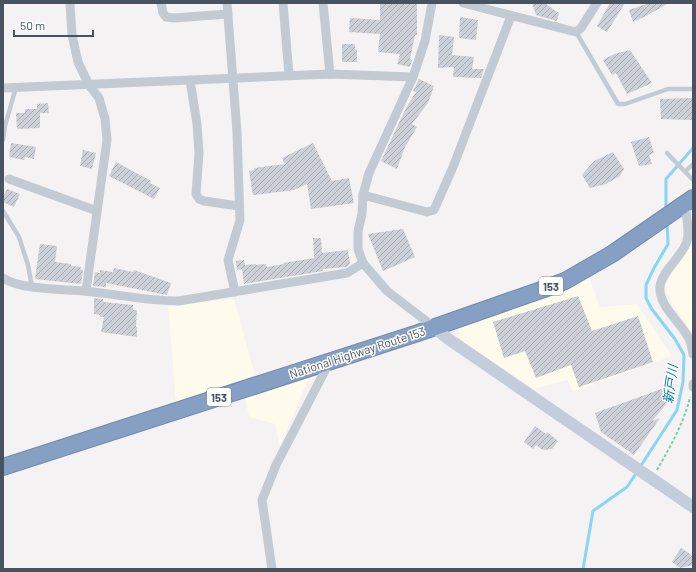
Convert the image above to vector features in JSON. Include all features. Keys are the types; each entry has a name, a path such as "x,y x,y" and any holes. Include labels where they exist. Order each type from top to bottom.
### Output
{"highway":[{"name":"National Highway Route 153","path":"3,467 330,362 565,281 612,254 685,204"}],"street":[{"path":"70,3 72,35 78,62 89,85 99,98 105,119 107,140 86,291"},
{"path":"161,3 162,13 166,17 174,18 228,14"},
{"path":"227,3 237,132 240,220 228,260 236,292"},
{"path":"283,3 290,75"},
{"path":"323,3 330,74"},
{"path":"432,3 425,41 413,77 369,173 363,195 362,214 358,231 358,249 363,263 387,291 447,338 693,507"},
{"path":"463,3 576,32 597,3"},
{"path":"363,195 427,212 434,210 453,167 511,16"},
{"path":"3,88 290,75 330,74 413,77"},
{"path":"190,80 197,124 199,153 196,194 199,200 204,202 239,206"},
{"path":"9,179 97,212"},
{"path":"685,204 688,233 687,242 664,275 660,286 662,298 689,338 693,354"},
{"path":"3,278 9,282 32,287 179,301 347,273 363,263"},
{"path":"272,569 262,500 276,465 330,362"}],"lane":[{"path":"576,32 618,104 625,104 668,88 693,89"},
{"path":"3,140 4,126 16,88"},
{"path":"667,153 693,180"},
{"path":"685,170 693,164"},
{"path":"3,211 19,237 28,265 32,287"}],"path":[{"path":"648,476 675,439 686,412 693,386"}],"shaded area":[{"path":"693,218 693,334 672,303 664,286 684,255 690,240"},
{"path":"588,275 600,307 637,304 672,356 573,392 567,380 534,389 460,340 458,329 470,324 470,321"},
{"path":"234,299 255,375 176,403 168,306"},
{"path":"311,373 280,446 275,424 249,417 244,393"}],"building":[{"path":"380,3 417,3 417,35 415,35 410,59 412,60 410,67 397,64 400,54 378,52 380,34 349,32 350,18 380,20"},
{"path":"532,3 547,3 547,5 559,13 557,21 536,15"},
{"path":"610,3 625,3 607,32 597,26"},
{"path":"649,3 669,3 633,22 629,10"},
{"path":"460,17 478,20 476,40 459,38"},
{"path":"439,35 454,37 452,55 474,57 472,69 484,69 481,78 453,77 454,67 438,68"},
{"path":"342,44 355,44 355,49 357,50 357,62 342,62"},
{"path":"630,50 652,83 627,94 616,73 612,75 603,60 614,54"},
{"path":"419,79 434,86 428,103 412,124 417,127 405,147 397,169 381,161 406,108 416,92 413,91"},
{"path":"693,98 693,120 661,119 660,99"},
{"path":"48,103 49,113 40,113 40,128 17,129 16,113 25,113 25,109 37,109 37,104"},
{"path":"649,137 654,153 649,155 652,164 639,166 631,142"},
{"path":"11,143 36,147 34,159 25,157 24,160 9,157"},
{"path":"313,143 332,181 349,178 354,203 311,209 307,184 294,190 253,195 249,171 254,170 254,168 285,164 282,158"},
{"path":"83,150 96,153 92,169 80,166"},
{"path":"613,152 624,169 620,176 606,184 590,188 582,175 594,161"},
{"path":"116,162 151,181 150,183 160,188 154,199 109,176"},
{"path":"7,189 20,194 14,207 3,202 3,193 5,194"},
{"path":"403,229 415,257 383,271 368,234"},
{"path":"313,238 321,238 322,253 348,250 350,264 346,267 323,269 323,271 244,284 242,269 237,270 236,261 244,260 245,265 266,264 267,267 314,258"},
{"path":"40,244 57,246 55,262 81,267 80,269 83,270 81,284 35,279"},
{"path":"114,268 133,272 134,270 171,283 167,295 106,283 106,287 93,286 95,272 100,273 100,270 113,272"},
{"path":"578,296 592,331 638,316 653,362 579,387 571,365 536,378 525,351 504,358 493,322"},
{"path":"94,298 103,299 103,302 133,305 133,310 137,310 137,337 101,332 104,317 94,314"},
{"path":"664,388 668,402 652,421 660,418 634,455 601,432 595,413"},
{"path":"535,426 546,434 547,432 558,441 552,449 543,450 536,445 533,449 524,442"},
{"path":"681,548 693,556 693,565 680,568 672,562"}],"waterway":[{"name":"新戸川","path":"666,211 666,179 693,148"},
{"name":"新戸川","path":"640,467 677,410 683,382 684,355 675,339 651,308 646,298 646,285 668,244 667,222"},
{"name":"新戸川","path":"583,569 593,511 627,487 637,472"}]}
